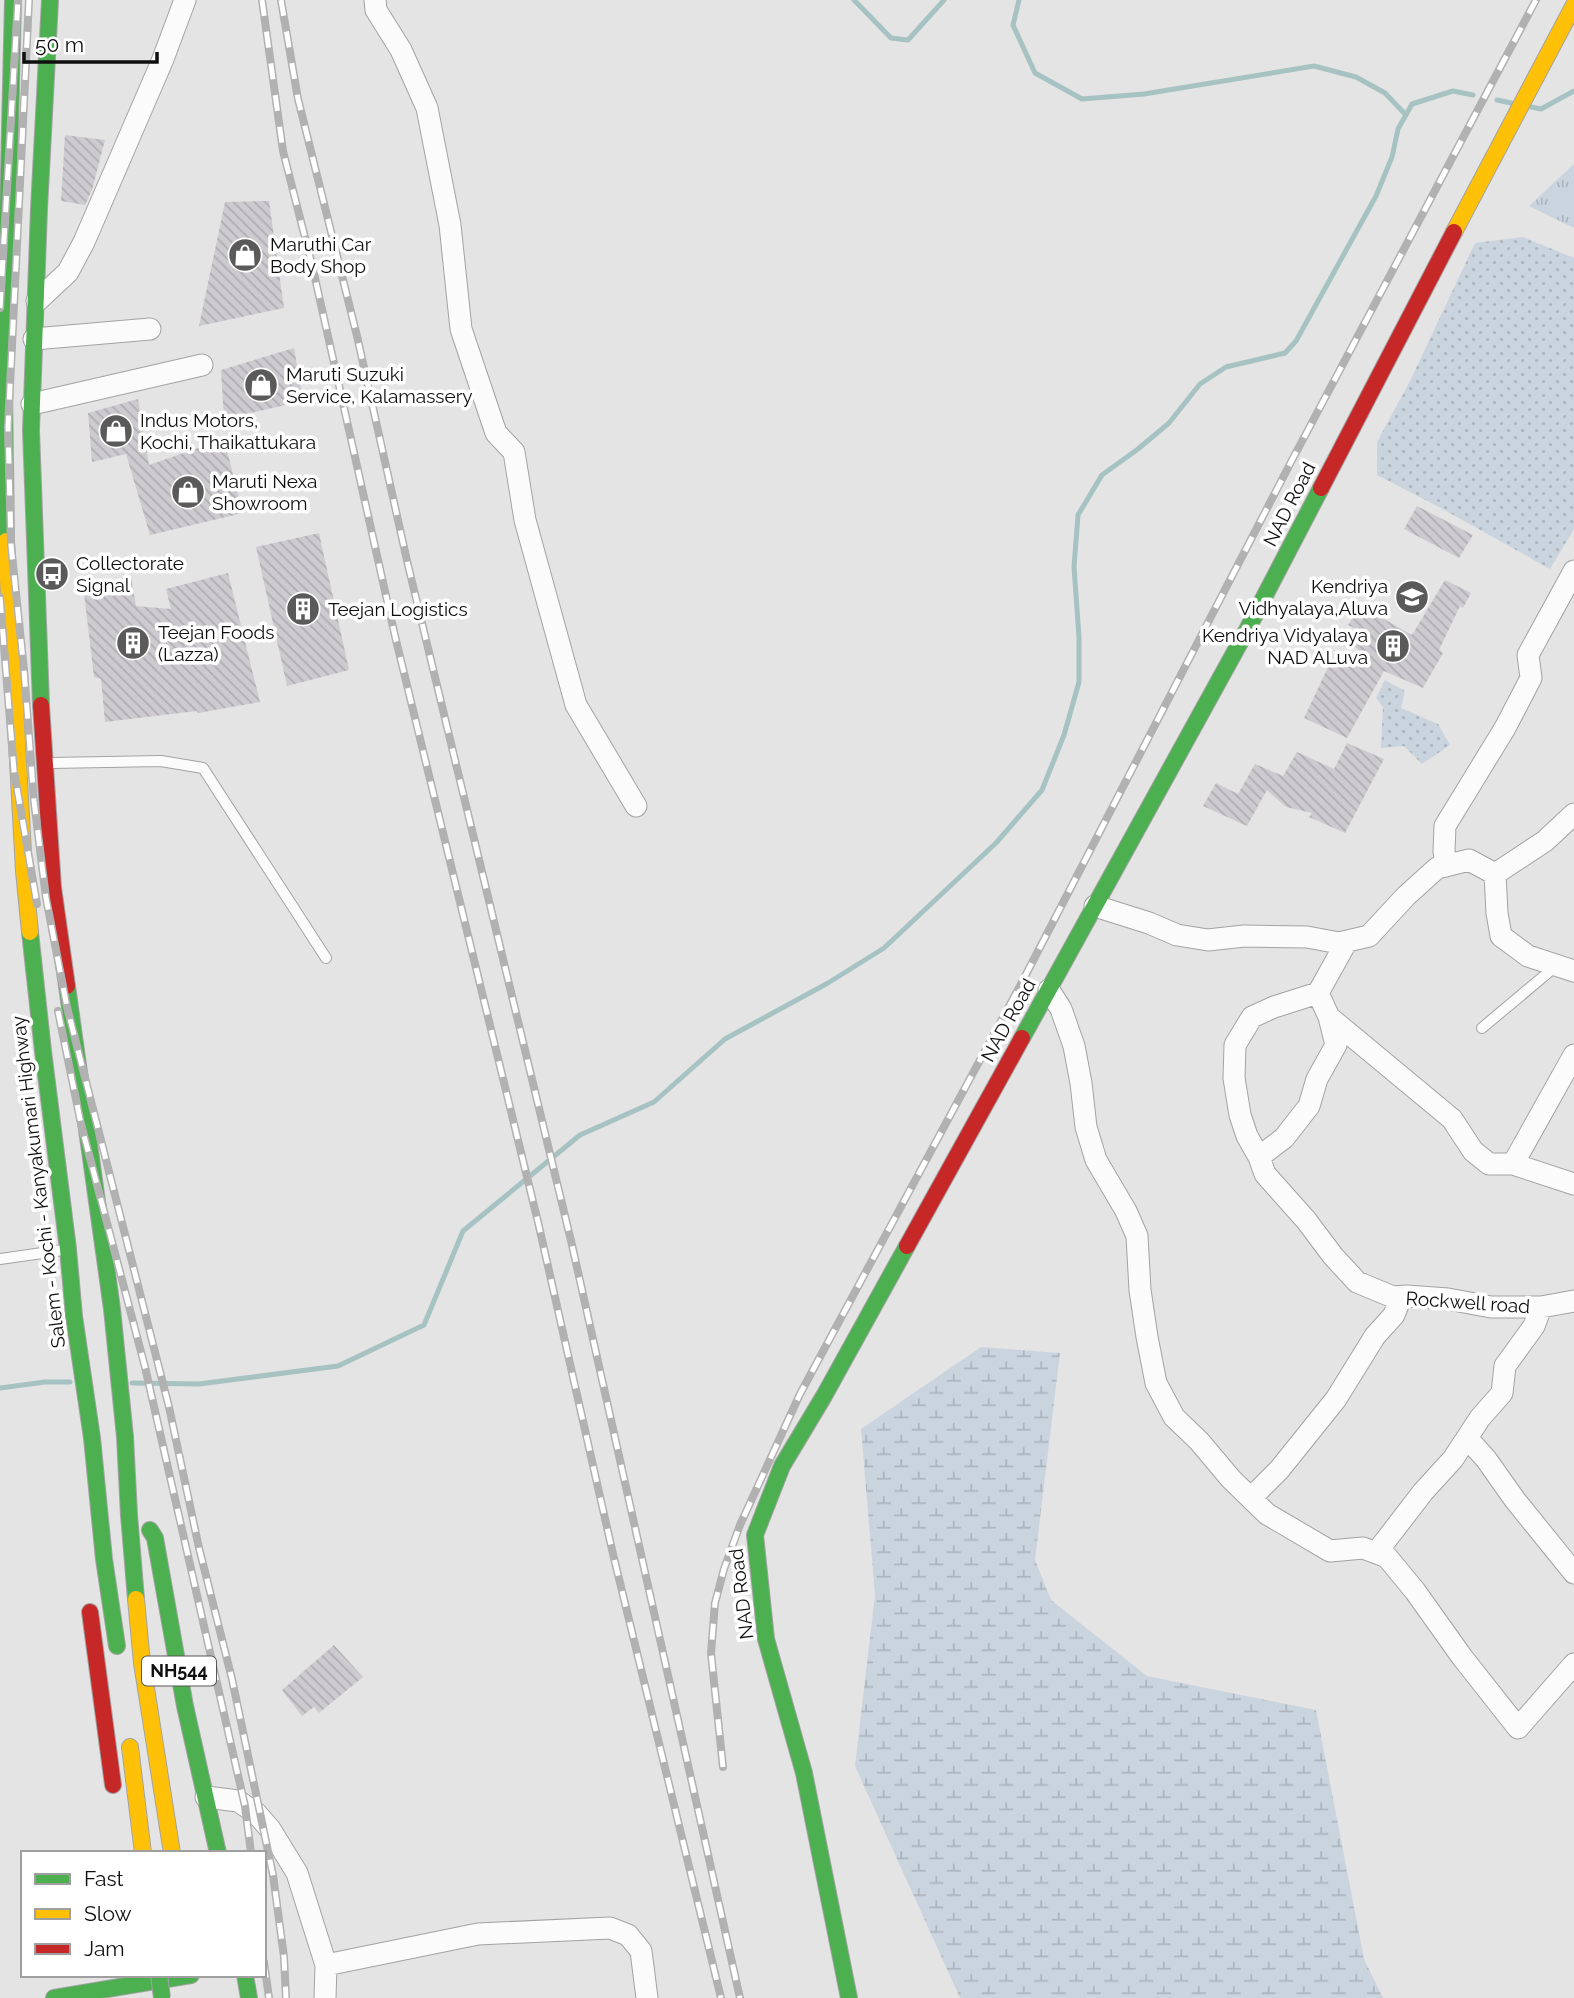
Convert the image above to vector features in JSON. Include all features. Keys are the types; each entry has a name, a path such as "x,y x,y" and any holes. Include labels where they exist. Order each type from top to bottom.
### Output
{"main road":[{"name":"Salem - Kochi - Kanyakumari Highway","path":"13,0 3,541 23,871 74,1316 119,1660"},
{"name":"NH544","path":"50,0 31,430 38,662 53,887 112,1309 129,1495 155,1538 185,1706 218,1851"},
{"name":"NAD Road","path":"849,1998 804,1773 766,1639 755,1535 782,1466 831,1384 1248,628 1574,5"},
{"path":"129,1495 142,1663 172,1851"},
{"path":"104,1559 90,1589 115,1798"},
{"path":"128,1729 143,1851"},
{"path":"159,1977 162,1998"},
{"path":"245,1977 249,1998"},
{"path":"47,1992 192,1981"}],"street":[{"path":"37,301 68,272 84,242 163,59 185,0"},
{"path":"375,0 376,10 401,50 427,108 450,225 461,329 495,433 514,452 525,520 576,705 636,806"},
{"path":"34,339 150,329"},
{"path":"32,404 202,365"},
{"path":"1446,866 1445,826 1505,728 1531,678 1528,655 1574,570"},
{"path":"1495,874 1545,841 1574,814"},
{"path":"1096,906 1177,935 1208,940 1244,936 1307,937 1339,943 1369,936 1406,895 1437,868 1469,860 1495,874"},
{"path":"1495,874 1501,936 1528,956 1565,968"},
{"path":"1259,1157 1284,1138 1309,1106 1318,1079 1336,1045 1318,993 1347,941"},
{"path":"1049,989 1061,1009 1074,1046 1086,1127 1096,1160 1126,1211 1137,1236 1140,1290 1156,1383 1174,1417 1267,1514 1330,1551 1363,1548 1387,1557 1518,1728 1574,1664"},
{"name":"Rockwell road","path":"1318,993 1252,1017 1235,1045 1234,1079 1240,1115 1265,1174 1306,1220 1333,1256 1357,1282 1393,1297 1448,1299 1491,1307 1541,1307 1574,1301"},
{"path":"1328,1017 1452,1119 1474,1151 1489,1164 1513,1164 1574,1184"},
{"path":"1513,1164 1574,1055"},
{"path":"1251,1498 1279,1470 1336,1399 1375,1336 1394,1315 1401,1297"},
{"path":"1376,1553 1423,1492 1453,1459 1480,1418 1502,1393 1506,1366 1534,1326 1541,1307"},
{"path":"1467,1438 1574,1573"},
{"path":"206,1797 238,1801 256,1813 270,1829 297,1874 326,1965 325,1998"},
{"path":"326,1965 478,1934 610,1928 628,1935 641,1951 647,1998"}],"lane":[{"path":"45,763 161,761 203,768 326,958"},
{"path":"1482,1028 1565,968"},
{"path":"0,1259 68,1249"}],"green space":[{"path":"1574,164 1574,228 1529,206"},
{"path":"1523,237 1574,258 1574,529 1550,569 1377,475 1377,442 1410,381 1475,243"},
{"name":"Kendriya Vidyalaya NAD ALuva","path":"1385,680 1405,691 1401,708 1438,724 1450,745 1422,764 1404,746 1381,748 1383,707 1376,698"},
{"path":"981,1347 1060,1353 1035,1560 1051,1600 1147,1676 1316,1710 1364,1959 1383,1998 960,1998 855,1766 875,1595 861,1429"}],"building":[{"path":"65,135 105,140 92,190 85,205 61,201"},
{"name":"Maruthi Car Body Shop","path":"269,201 284,308 199,326 225,202"},
{"name":"Maruti Suzuki Service, Kalamassery","path":"294,348 303,401 224,419 221,370"},
{"name":"Maruti Nexa Showroom","path":"138,399 149,465 224,439 243,513 150,535 126,454 92,462 88,413"},
{"path":"1417,506 1473,535 1459,558 1404,529"},
{"name":"Teejan Logistics","path":"319,533 349,670 287,686 256,547"},
{"path":"228,573 260,702 198,713 105,722 101,679 94,677 83,585 131,577 136,606 171,609 166,589"},
{"path":"1445,580 1471,593 1463,608 1460,606 1439,650 1443,653 1423,688 1384,671 1347,738 1304,718 1329,665 1367,655 1347,643 1356,629 1348,625 1361,606 1412,635"},
{"path":"1347,743 1384,759 1345,833 1309,817 1312,813 1286,807 1267,790 1247,826 1203,806 1216,783 1238,794 1255,764 1283,776 1297,752 1334,769"},
{"path":"334,1645 363,1677 319,1713 314,1707 302,1716 282,1690"}],"waterway":[{"path":"854,0 891,38 908,40 944,0"},
{"path":"1019,0 1013,25 1035,73 1082,99 1144,94 1314,66 1356,77 1385,93 1406,115"},
{"path":"132,1383 199,1384 338,1366 424,1325 463,1231 580,1135 654,1102 725,1039 828,983 884,948 996,843 1042,790 1064,735 1079,682 1074,567 1078,515 1102,475 1169,423 1200,384 1226,367 1285,353 1296,341 1376,196 1392,157 1398,129 1412,104 1453,91 1473,95"},
{"path":"1531,107 1541,109 1574,91"},
{"path":"1497,100 1511,103"},
{"path":"0,1388 45,1382 70,1382"}],"railway":[{"path":"0,308 18,0"},
{"path":"29,0 8,427 11,545 34,801 46,898 67,1007 169,1407 199,1548 232,1679 273,1875 284,1957 286,1998"},
{"path":"262,0 283,151 313,269 395,636 538,1222 613,1554 721,1998"},
{"path":"281,0 298,99 357,336 408,565 572,1245 740,1998"},
{"path":"723,1767 711,1653 715,1603 740,1525 800,1394 1021,984 1291,462 1536,0"},
{"path":"0,597 14,771 37,904"},
{"path":"58,1011 81,1124 145,1367 245,1806 251,1851"},
{"path":"266,1976 269,1998"}],"traffic: fast":[{"path":"6,541 4,387 13,0"},
{"path":"41,705 31,430 50,0"},
{"path":"1022,1038 1248,628 1321,488"},
{"path":"30,932 74,1316 117,1646"},
{"path":"67,986 112,1309 125,1437 136,1599"},
{"path":"849,1998 804,1773 766,1639 755,1535 782,1466 907,1246"},
{"path":"150,1530 155,1538 185,1706 218,1851"},
{"path":"159,1977 162,1998"},
{"path":"54,1998 179,1977"},
{"path":"245,1977 249,1998"}],"traffic: slow":[{"path":"1454,232 1574,5"},
{"path":"6,541 24,871 30,932"},
{"path":"136,1599 142,1663 172,1851"},
{"path":"130,1747 143,1851"}],"traffic: jam":[{"path":"1321,488 1454,232"},
{"path":"41,705 53,887 67,986"},
{"path":"907,1246 1022,1038"},
{"path":"90,1612 113,1785"}],"place":[{"name":"Maruthi Car Body Shop","path":"245,255"},
{"name":"Maruti Suzuki Service, Kalamassery","path":"261,385"},
{"name":"Indus Motors, Kochi, Thaikattukara","path":"116,431"},
{"name":"Maruti Nexa Showroom","path":"188,492"},
{"name":"Collectorate Signal","path":"52,574"},
{"name":"Kendriya Vidhyalaya,Aluva","path":"1412,597"},
{"name":"Teejan Logistics","path":"303,609"},
{"name":"Teejan Foods (Lazza)","path":"133,643"},
{"name":"Kendriya Vidyalaya NAD ALuva","path":"1393,646"}]}
